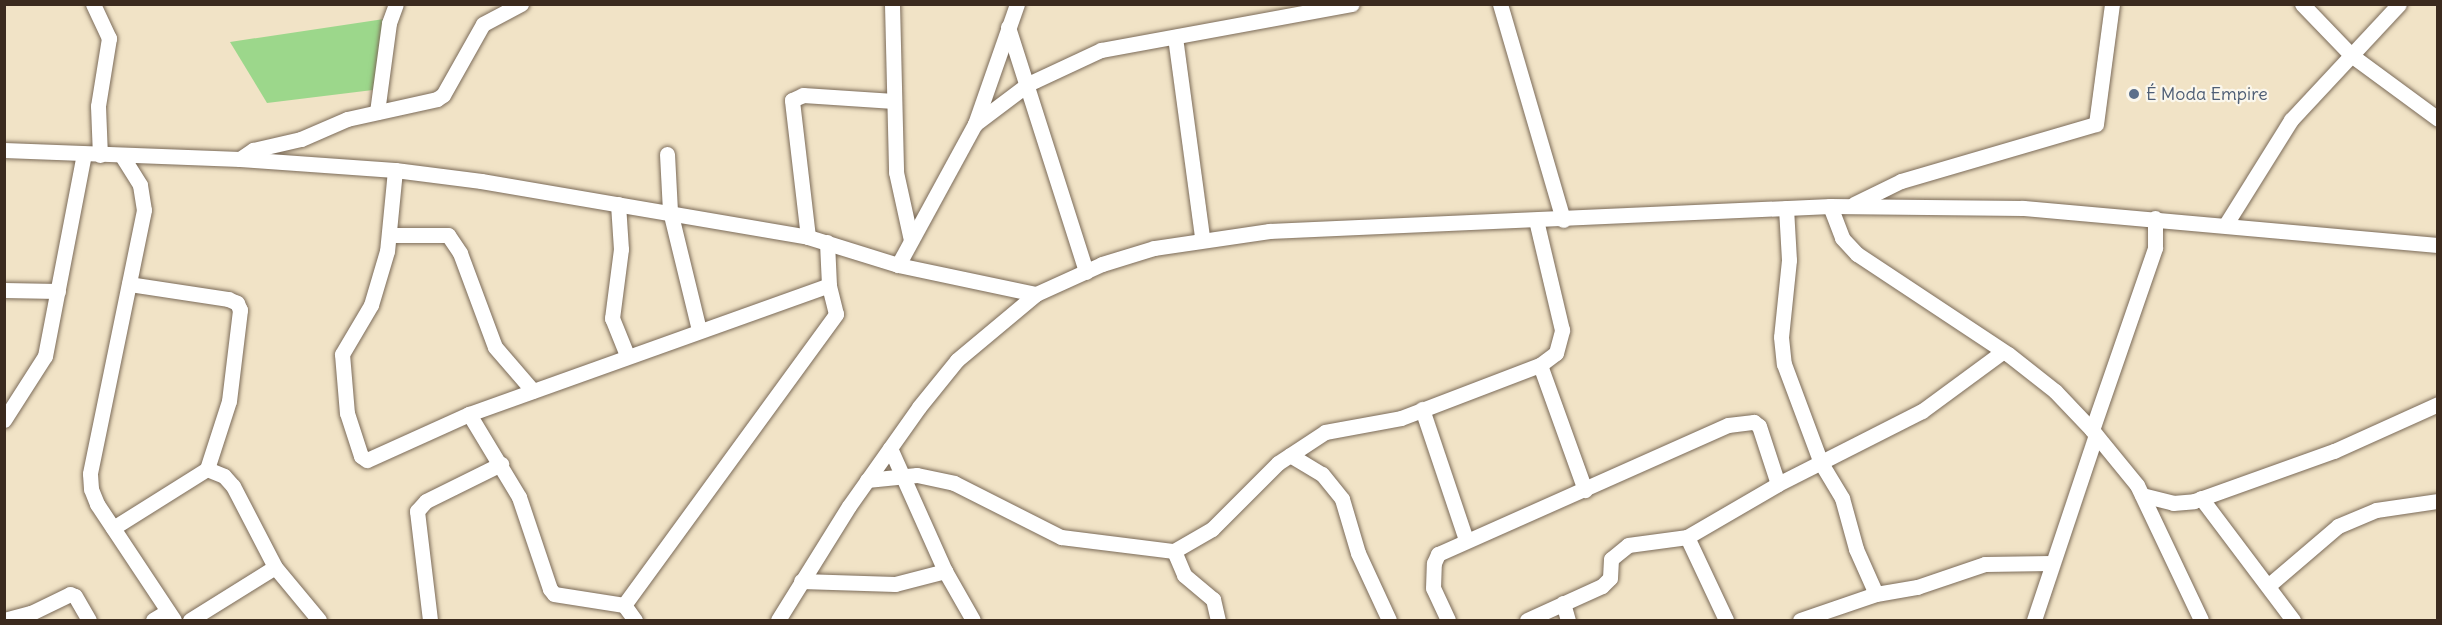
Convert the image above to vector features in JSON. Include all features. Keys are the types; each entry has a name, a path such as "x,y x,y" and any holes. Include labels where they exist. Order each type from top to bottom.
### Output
{"street":[{"path":"93,4 109,38 99,106 100,155"},
{"path":"377,111 389,23 396,4"},
{"path":"240,159 253,150 289,142 347,118 443,95 483,24 521,4"},
{"path":"892,4 896,172 911,240"},
{"path":"975,124 1028,84 1101,50 1352,4"},
{"path":"1500,4 1563,220"},
{"path":"1852,206 1887,187 1927,172 2096,124 2112,4"},
{"path":"2302,4 2351,55 2438,119"},
{"path":"2226,224 2286,127 2399,4"},
{"path":"898,265 975,124 1014,6"},
{"path":"1008,27 1086,272"},
{"path":"1175,37 1202,238"},
{"path":"808,237 792,100 803,95 894,101"},
{"path":"289,142 291,163"},
{"path":"4,150 240,159 395,170 670,211 808,237 898,265 1036,294"},
{"path":"4,420 45,356 84,154"},
{"path":"667,154 670,211 699,330"},
{"path":"122,156 144,197 129,284 90,474 97,504 171,616 153,621"},
{"path":"395,170 391,235 370,305 342,354 347,413 361,456 373,459 469,414 627,355 829,285"},
{"path":"618,204 621,249 612,318 627,355"},
{"path":"1830,206 1842,238 1857,254 1953,316 2001,353 2008,354 2055,391 2094,432 2142,495 2201,621"},
{"path":"778,621 801,581 867,480 957,360 1036,294 1130,253 1202,238 1269,231 1563,220 1830,206 2023,208 2226,224 2438,245"},
{"path":"1786,208 1788,276 1781,350 1821,463 1842,498 1856,549 1876,594"},
{"path":"2034,621 2155,248 2155,218"},
{"path":"867,480 901,479 917,475 954,483 1061,537 1174,551 1212,529 1290,455 1325,432 1401,418 1540,365 1556,354 1562,330 1536,220"},
{"path":"391,235 448,235 460,253 495,347 532,391"},
{"path":"624,605 836,314 829,285 827,242"},
{"path":"113,528 207,469 229,400 240,310 237,303 129,284"},
{"path":"4,290 58,291"},
{"path":"1527,621 1607,582 1611,578 1611,559 1628,545 1687,537 1778,484 1922,411 2001,353"},
{"path":"1540,365 1585,490"},
{"path":"2142,495 2183,504 2334,451 2438,404"},
{"path":"1422,409 1466,540"},
{"path":"469,414 519,497 550,589 554,594 624,605 635,621"},
{"path":"1448,621 1433,588 1434,562 1438,554 1585,490 1637,464 1745,422 1759,426 1778,484"},
{"path":"890,448 901,479 945,571 974,621"},
{"path":"1290,455 1322,474 1342,499 1358,553 1389,621"},
{"path":"425,619 417,511 426,501 501,464"},
{"path":"207,469 232,486 275,567 319,621"},
{"path":"2201,498 2228,538 2269,585 2293,621"},
{"path":"2269,585 2322,535 2338,526 2376,510 2438,501"},
{"path":"1687,537 1726,621"},
{"path":"1174,551 1184,575 1213,599 1218,621"},
{"path":"1800,621 1876,594 1917,587 1985,564 2051,563"},
{"path":"190,621 275,567"},
{"path":"801,581 895,584 945,571"},
{"path":"4,620 31,613 70,594 75,596 89,621"},
{"path":"1563,603 1568,621"}],"green space":[{"path":"384,19 381,89 267,103 230,42"}],"place":[{"name":"É Moda Empire","path":"2134,94"}]}
